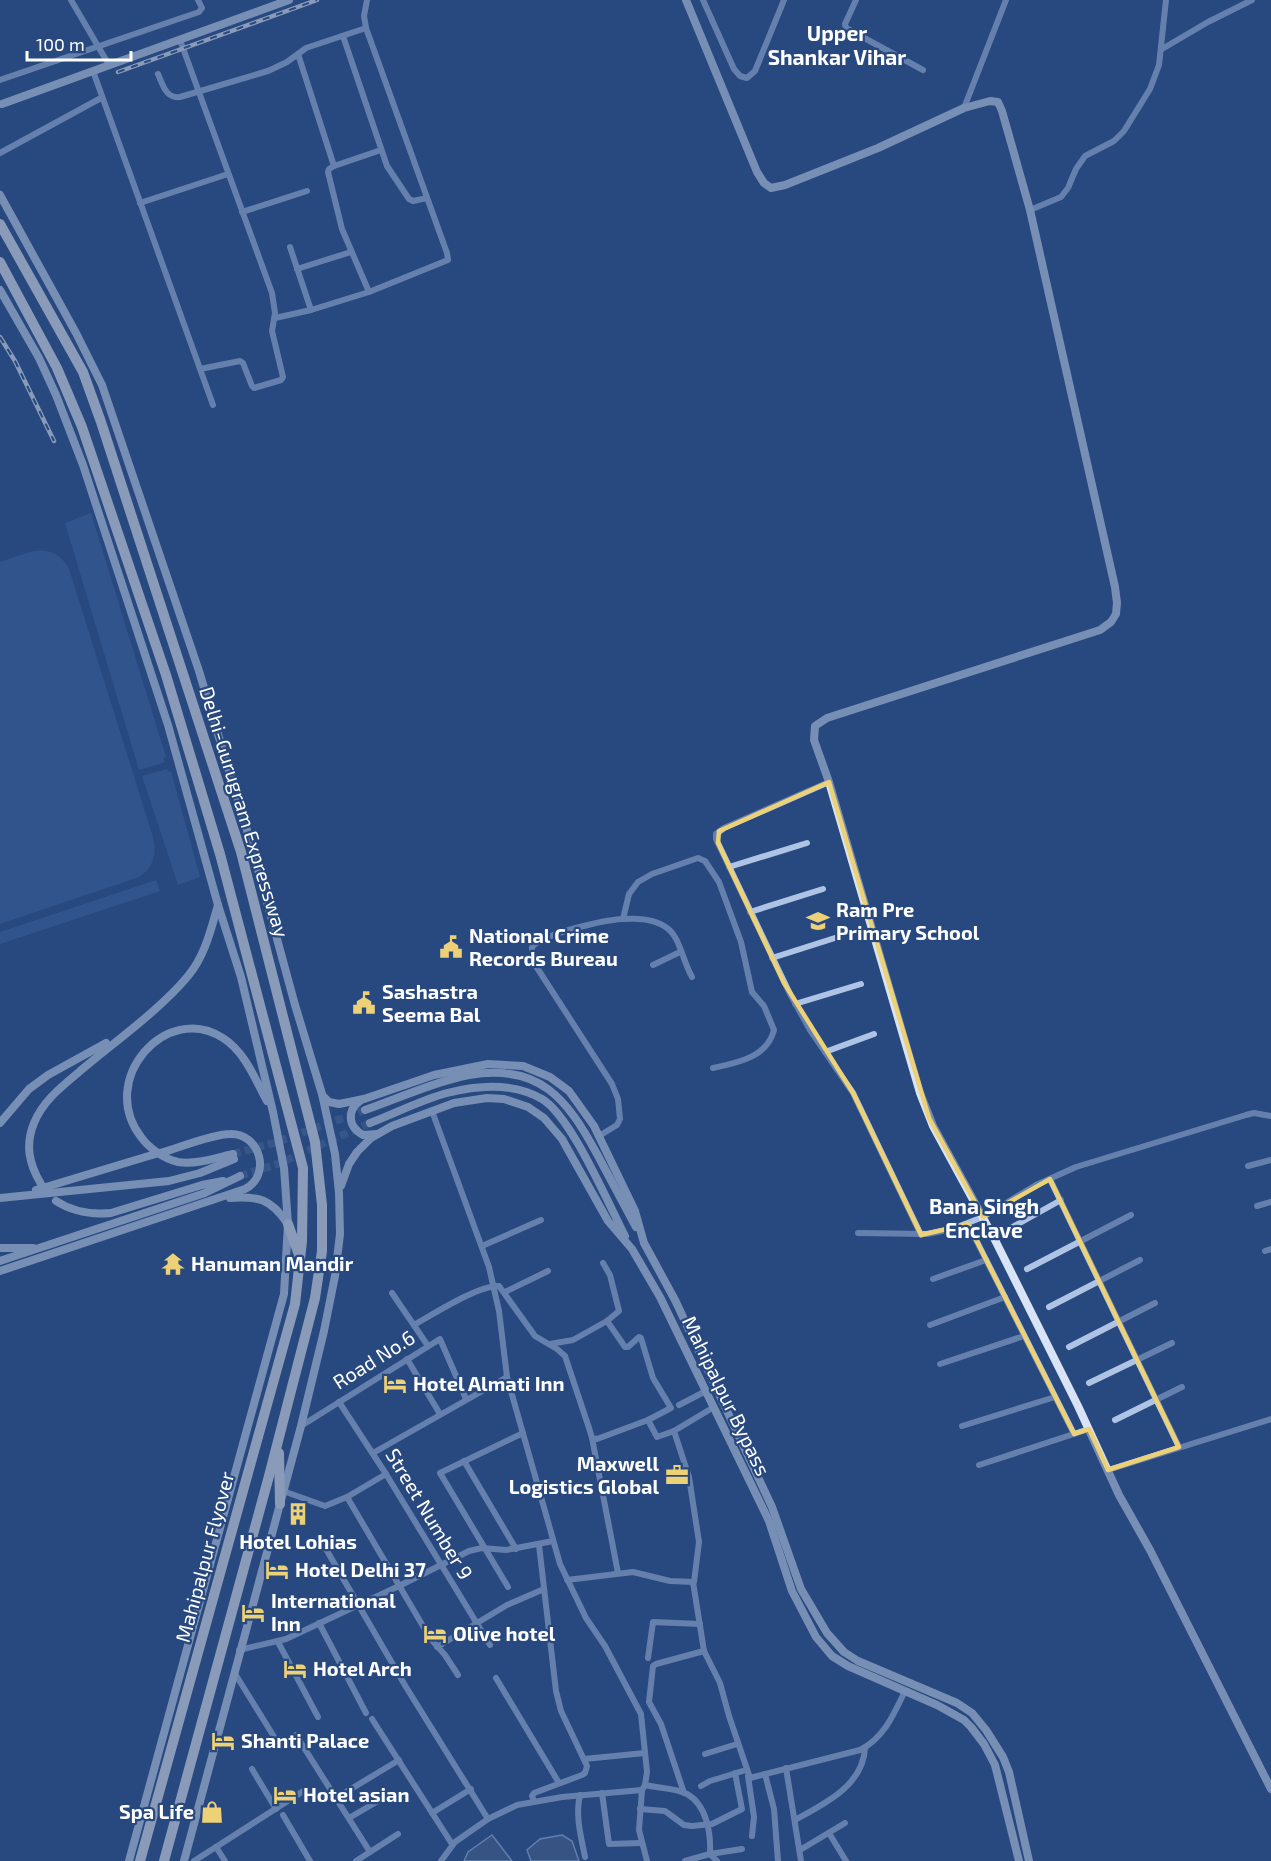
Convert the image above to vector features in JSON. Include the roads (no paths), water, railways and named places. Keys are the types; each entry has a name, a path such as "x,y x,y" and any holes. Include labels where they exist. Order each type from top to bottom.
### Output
{"highway":[{"name":"Delhi-Gurugram Expressway","path":"0,224 83,372 101,422 241,852 315,1142 322,1205 322,1251 315,1298 279,1438"},
{"name":"Delhi-Gurugram Expressway","path":"0,262 57,369 82,427 166,675 210,820 302,1161 301,1261"},
{"path":"288,1224 301,1261"},
{"name":"Mahipalpur Flyover","path":"140,1861 295,1304 301,1261"},
{"name":"Mahipalpur Flyover","path":"164,1861 279,1438"},
{"path":"279,1438 280,1504"}],"main road":[{"path":"2,104 289,0"},
{"path":"689,1 757,172 764,183 771,188 785,185 878,148 964,108 992,100 999,104 1030,210 1115,587 1116,614 1111,622 1100,630 820,722 815,726 813,736 829,782 924,1106 983,1217 1108,1470 1271,1789"},
{"path":"0,195 102,385 199,671 322,1094 335,1154 340,1234 335,1276 301,1426 184,1861"},
{"path":"0,290 39,358 56,395 83,465 168,725 218,905 241,977 284,1168 288,1224 284,1294 129,1861"},
{"path":"41,1184 31,1166 29,1156 31,1133 39,1113 54,1093 179,986 197,964 218,905"},
{"path":"0,1123 16,1101 36,1084 112,1040 147,1014"},
{"path":"5,1198 169,1181 192,1176 233,1156 195,1162 178,1162 165,1157 143,1140 130,1119 126,1095 133,1066 146,1050 167,1035 178,1031 201,1030 222,1037 243,1058 273,1112"},
{"name":"Mahipalpur Bypass","path":"322,1094 333,1104 364,1099 434,1075 488,1064 524,1066 550,1077 569,1091 584,1110 599,1136 635,1211 644,1243 675,1300 695,1347 772,1507 801,1589 816,1618 836,1644 858,1661 957,1703 972,1713 994,1742 1009,1772 1029,1861"},
{"path":"365,1110 469,1076 502,1074 534,1081 550,1090 564,1102 579,1121 644,1243"},
{"path":"370,1123 447,1093 472,1088 504,1087 543,1099 556,1111 569,1129 632,1249"},
{"path":"364,1099 352,1109 350,1118 352,1126 363,1135 368,1136 380,1132"},
{"name":"Mahipalpur Bypass","path":"339,1193 345,1173 353,1158 380,1132 466,1100 504,1099 537,1112 562,1139 608,1221 632,1249 660,1297 769,1521 792,1591 816,1637 832,1656 848,1666 937,1705 964,1720 984,1744 999,1776 1019,1861"},
{"path":"0,1271 245,1189 257,1179 261,1161 252,1142 242,1136 231,1134 5,1198"},
{"path":"0,1261 205,1193 236,1178 202,1185 111,1213 79,1212 56,1200"},
{"path":"208,1202 245,1197 261,1199 276,1208 288,1224"},
{"path":"0,1248 42,1248"}],"street":[{"path":"71,0 110,65"},
{"path":"0,80 199,12 202,8 198,0"},
{"path":"275,318 311,310 369,292 448,260 366,28 364,16 367,0"},
{"path":"703,0 734,69 740,76 747,78 755,71 784,0"},
{"path":"856,0 845,24 848,30 923,70"},
{"path":"964,108 1006,0"},
{"path":"1030,210 1065,194 1076,169 1085,156 1120,137 1150,89 1159,65 1166,0"},
{"path":"1162,49 1208,21 1252,0"},
{"path":"158,75 172,97 199,93 268,71 306,48 366,28"},
{"path":"343,36 387,166 405,195 413,201 427,198"},
{"path":"180,40 272,292 275,318 272,330 282,375 281,380 253,387 240,361 200,369"},
{"path":"298,54 334,166"},
{"path":"93,71 213,405"},
{"path":"0,153 101,98"},
{"path":"369,292 342,229 328,174 329,169 334,166 381,150"},
{"path":"140,203 228,174"},
{"path":"242,212 307,191"},
{"path":"290,247 311,310"},
{"path":"297,269 351,252"},
{"path":"829,782 716,834 729,867 795,1004 853,1093 921,1235"},
{"path":"729,867 807,843"},
{"path":"623,919 630,889 643,878 698,858 705,861 715,875 741,942 752,992 764,1006 774,1030 768,1044 752,1056 743,1061 713,1068"},
{"path":"750,912 823,889"},
{"path":"599,1136 617,1125 620,1119 616,1093 532,960 530,952 534,944 544,937 623,919 645,920 664,926 674,934 692,976"},
{"path":"772,958 838,938"},
{"path":"653,965 680,952"},
{"path":"795,1004 861,984"},
{"path":"825,1052 874,1034"},
{"path":"432,1111 482,1246 503,1337 507,1377 553,1542 567,1580 586,1618 605,1646 641,1714 647,1772 640,1809 641,1843 647,1861"},
{"path":"858,1233 921,1235 968,1224 1050,1179 1098,1159 1245,1115 1254,1113 1271,1116"},
{"path":"1248,1166 1271,1160"},
{"path":"1050,1179 1158,1399 1179,1447"},
{"path":"1009,1229 1060,1200"},
{"path":"1257,1206 1271,1203"},
{"path":"1027,1269 1131,1215"},
{"path":"482,1246 541,1220"},
{"path":"968,1224 1074,1434"},
{"path":"933,1279 986,1260"},
{"path":"1049,1307 1140,1260"},
{"path":"548,1344 573,1340 607,1321 619,1311 610,1275 603,1263"},
{"path":"505,1292 548,1271"},
{"path":"414,1325 461,1299 493,1286 499,1286 535,1336 557,1348 565,1356 592,1438 618,1573"},
{"path":"392,1293 428,1346"},
{"path":"930,1325 1005,1297"},
{"path":"1069,1347 1155,1303"},
{"path":"592,1438 597,1439 648,1420 671,1408 653,1378 641,1338 639,1337 625,1347 607,1321"},
{"path":"940,1364 1024,1336"},
{"name":"Road No.6","path":"301,1426 438,1340 441,1340 466,1399"},
{"path":"1089,1383 1172,1343"},
{"path":"407,1359 440,1414"},
{"path":"373,1453 507,1377"},
{"path":"1114,1420 1182,1387"},
{"path":"679,1405 706,1391"},
{"path":"962,1426 1055,1397"},
{"name":"Street Number 9","path":"339,1402 373,1453 490,1645"},
{"path":"648,1420 657,1437 674,1431 714,1407"},
{"path":"1108,1470 1271,1419"},
{"path":"979,1466 1089,1429"},
{"path":"674,1431 688,1476 699,1542 693,1582 704,1651 720,1683 747,1773 754,1817 752,1836"},
{"path":"508,1587 440,1474 523,1433"},
{"path":"464,1461 516,1549"},
{"path":"283,1491 325,1506 347,1497 386,1474"},
{"path":"347,1497 430,1638 458,1675"},
{"path":"319,1537 357,1605 488,1819"},
{"path":"239,1650 278,1642 469,1551 485,1548 516,1549 553,1542"},
{"path":"534,1801 532,1796 534,1793 585,1773 587,1766 561,1711 558,1698 539,1545"},
{"path":"567,1580 633,1572 670,1581 693,1582"},
{"path":"437,1647 476,1622 513,1602 544,1589"},
{"path":"648,1659 653,1622 700,1624"},
{"path":"319,1623 366,1713"},
{"path":"278,1642 318,1717"},
{"path":"704,1651 654,1665 649,1696 652,1711 660,1722 684,1793 697,1804 708,1825 710,1854 717,1861"},
{"path":"234,1672 276,1740"},
{"path":"496,1678 559,1783"},
{"path":"747,1773 751,1778 865,1748 875,1741 887,1725 905,1691"},
{"path":"633,1699 649,1696"},
{"path":"641,1714 652,1711"},
{"path":"372,1719 452,1844"},
{"path":"296,1735 370,1852"},
{"path":"705,1754 737,1744"},
{"path":"795,1820 838,1796 860,1767 865,1748"},
{"path":"584,1759 645,1753"},
{"path":"336,1798 399,1760"},
{"path":"786,1768 801,1861"},
{"path":"252,1769 276,1809"},
{"path":"701,1786 735,1773 747,1773"},
{"path":"640,1809 664,1811 684,1825 708,1825 742,1809 735,1773"},
{"path":"765,1774 774,1809 778,1861"},
{"path":"441,1861 452,1844 488,1819 510,1808 534,1801 643,1787 684,1793"},
{"path":"432,1813 471,1789"},
{"path":"194,1861 305,1790"},
{"path":"602,1793 609,1844 641,1843"},
{"path":"349,1818 390,1794"},
{"path":"580,1795 577,1807 585,1857"},
{"path":"283,1815 310,1861"},
{"path":"800,1850 845,1823"},
{"path":"829,1833 846,1861"},
{"path":"356,1861 398,1834"},
{"path":"216,1847 225,1861"},
{"path":"685,1861 742,1849"}],"tunnel":[{"path":"233,1154 274,1143 365,1110"},
{"path":"240,1176 280,1163 370,1123"}],"railway":[{"path":"118,72 317,0"},
{"path":"0,337 15,361 54,441"}],"place":[{"name":"Ram Pre Primary School","path":"818,921"},
{"name":"National Crime Records Bureau","path":"451,947"},
{"name":"Sashastra Seema Bal","path":"364,1003"},
{"name":"Hanuman Mandir","path":"173,1264"},
{"name":"Hotel Almati Inn","path":"395,1384"},
{"name":"Maxwell Logistics Global","path":"677,1475"},
{"name":"Hotel Lohias","path":"298,1514"},
{"name":"Hotel Delhi 37","path":"277,1570"},
{"name":"International Inn","path":"253,1613"},
{"name":"Olive hotel","path":"435,1634"},
{"name":"Hotel Arch","path":"295,1669"},
{"name":"Shanti Palace","path":"223,1741"},
{"name":"Hotel asian","path":"285,1795"},
{"name":"Spa Life","path":"212,1812"}],"district":[{"name":"Upper Shankar Vihar","path":"837,46"},
{"name":"Bana Singh Enclave","path":"984,1219"}]}
